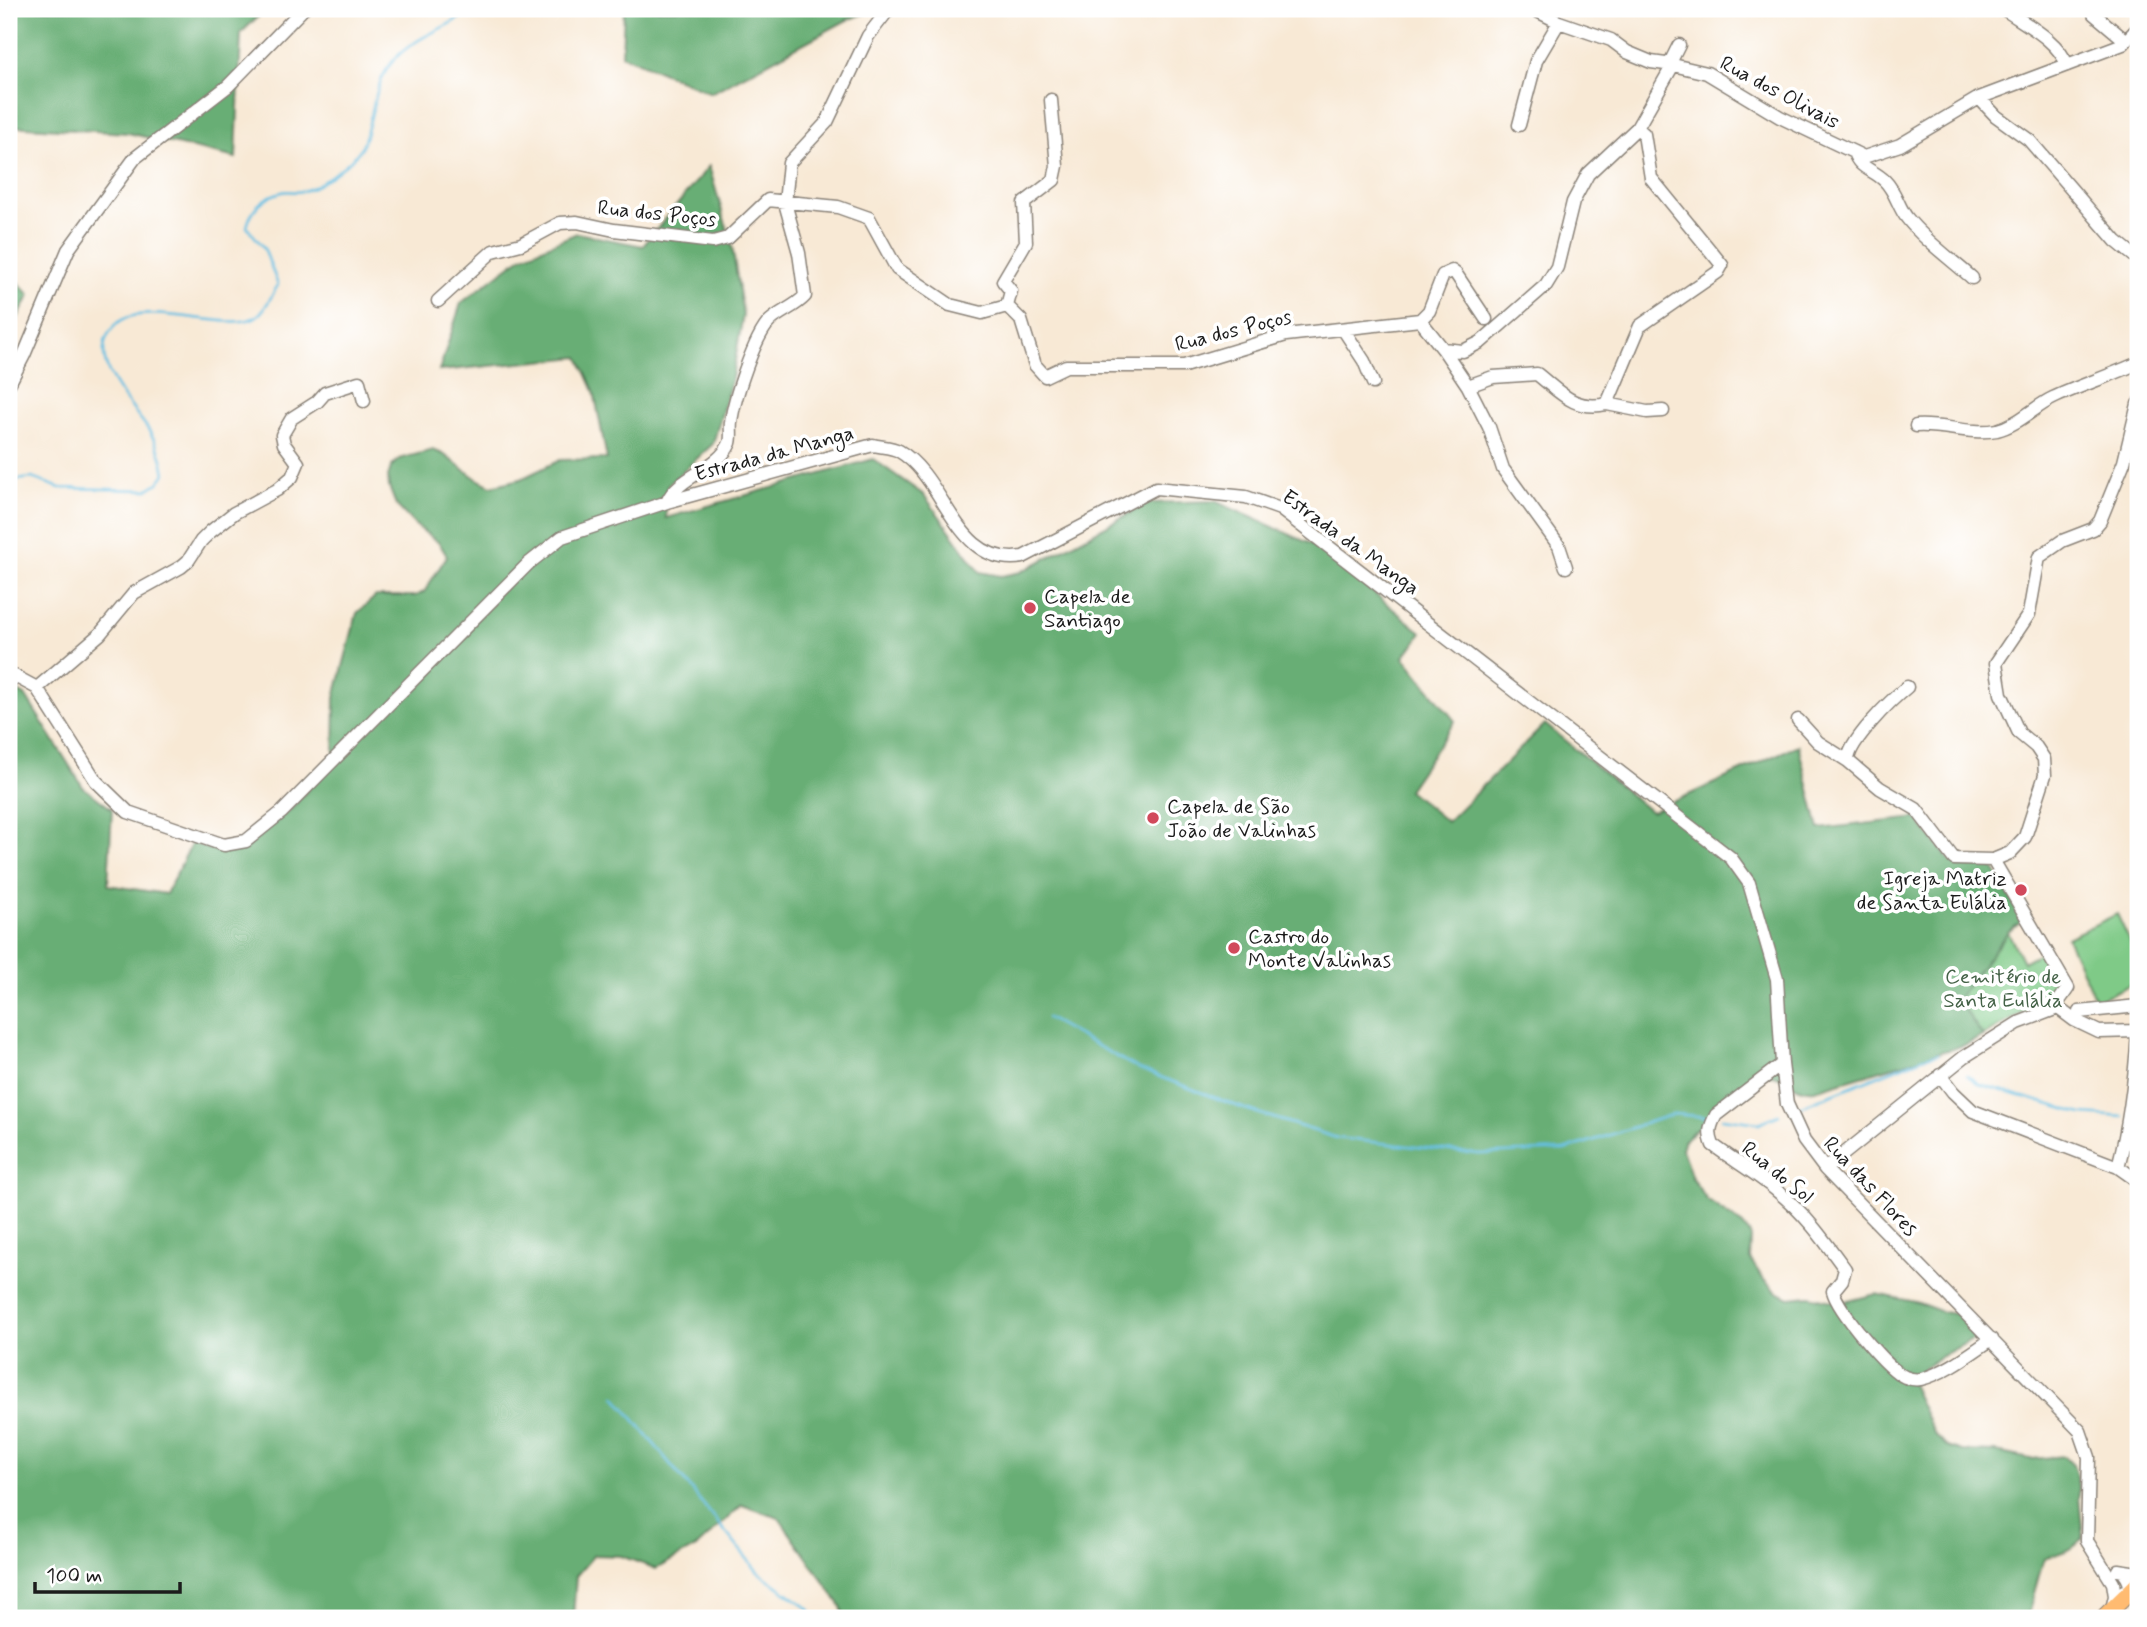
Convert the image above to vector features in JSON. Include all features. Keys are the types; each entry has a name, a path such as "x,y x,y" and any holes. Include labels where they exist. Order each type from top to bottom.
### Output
{"main road":[{"path":"2107,1615 2134,1588"}],"street":[{"path":"9,384 68,250 135,158 228,86 303,9"},
{"path":"667,502 678,486 721,455 730,442 731,421 756,343 770,321 805,296 799,253 785,202 789,163 827,122 868,36 889,9"},
{"name":"Rua dos Olivais","path":"1533,9 1559,22 1611,40 1627,52 1651,62 1707,73 1780,117 1864,157 1900,145 1979,98 2123,44 2138,29"},
{"path":"2004,9 2054,45 2063,54 2067,65"},
{"path":"2094,14 2126,41"},
{"path":"1519,125 1536,61 1559,22"},
{"path":"1443,349 1463,351 1481,342 1546,285 1557,267 1573,202 1588,174 1637,128 1673,65 1672,59 1679,45"},
{"path":"1979,98 1996,116 2029,139 2116,241 2138,259"},
{"path":"1007,306 1011,291 1003,281 1026,242 1024,203 1054,180 1057,166 1051,100"},
{"path":"1607,404 1640,326 1718,272 1722,265 1651,178 1644,134 1637,128"},
{"path":"1854,152 1863,168 1874,173 1890,187 1907,218 1972,278"},
{"name":"Rua dos Poços","path":"438,301 493,251 521,244 560,223 577,222 614,230 713,242 727,238 768,200 838,206 869,218 897,269 950,305 982,313 1007,306 1021,320 1035,365 1045,376 1066,366 1184,366 1286,335 1420,320"},
{"path":"1486,320 1456,274 1451,271 1443,275 1429,310 1420,320 1468,386 1489,427 1503,468 1559,546 1566,567"},
{"path":"1343,329 1364,361 1373,383"},
{"path":"1916,426 1931,425 1979,431 1998,429 2015,422 2051,399 2138,363"},
{"path":"1468,386 1493,377 1537,374 1570,400 1591,408 1607,404 1647,412 1663,411"},
{"path":"37,688 100,634 134,593 181,567 201,541 223,522 277,490 292,477 299,463 284,444 282,435 292,418 317,402 325,393 359,382 365,401"},
{"path":"1798,720 1818,742 1848,761 1880,788 1916,809 1954,859 1993,860 2010,852 2025,837 2045,775 2044,759 2036,747 2019,733 2001,694 1996,663 2029,614 2039,557 2062,541 2093,529 2100,521 2124,462 2138,404"},
{"name":"Estrada da Manga","path":"9,673 37,688 96,781 128,812 224,845 246,841 282,812 528,564 562,537 667,502 873,445 897,450 916,465 971,543 1008,560 1023,557 1156,488 1246,497 1280,509 1631,781"},
{"path":"1848,761 1848,753 1854,743 1893,698 1907,687"},
{"name":"Rua das Flores","path":"1631,781 1731,858 1749,883 1777,979 1787,1104 1804,1141 1825,1169 2080,1431 2089,1457 2087,1541 2113,1583"},
{"path":"1993,860 2068,988 2059,1001 2058,1008"},
{"path":"2079,1012 2138,1006"},
{"path":"2058,1008 2074,1020 2099,1032 2138,1031 2133,1094 2118,1167"},
{"path":"1825,1169 1940,1074 2018,1023 2058,1008"},
{"name":"Rua do Sol","path":"1782,1064 1716,1115 1709,1136 1713,1145 1776,1189 1803,1214 1845,1269 1842,1280 1833,1291 1835,1300 1866,1340 1903,1377 1920,1379 1930,1375 1992,1339"},
{"path":"1940,1074 1953,1092 1973,1111 2118,1167 2138,1181"},
{"path":"2102,1562 2123,1573 2134,1588 2122,1590 2113,1583"},
{"path":"2123,1573 2138,1573"},
{"path":"2107,1615 2115,1596 2113,1583"}],"green space":[{"path":"9,9 266,9 241,33 236,158 128,133 9,126"},
{"path":"624,9 876,9 847,20 711,93 622,55"},
{"path":"709,166 732,246 743,315 732,378 713,444 667,486 666,518 873,459 924,495 980,572 1001,576 1021,572 1148,503 1215,501 1318,547 1422,633 1404,657 1455,721 1408,790 1447,822 1545,724 1651,812 1798,745 1819,829 1916,818 1951,862 1990,862 2024,920 2008,932 1957,999 1983,1036 1968,1044 1815,1090 1806,1090 1771,1075 1751,1079 1685,1139 1682,1149 1692,1178 1707,1200 1743,1225 1749,1233 1750,1259 1775,1291 1789,1298 1810,1296 1840,1303 1876,1294 1916,1302 1943,1312 1964,1315 1982,1335 1931,1363 1911,1384 1935,1435 1947,1446 1962,1451 1996,1452 2031,1459 2064,1456 2073,1465 2077,1476 2083,1538 2070,1549 2044,1558 2027,1618 844,1618 841,1606 779,1518 742,1505 698,1546 656,1569 621,1556 594,1555 576,1576 573,1618 9,1618 9,686 25,695 83,787 112,809 108,885 166,894 192,843 216,851 242,851 292,808 334,758 335,697 357,613 376,596 415,596 424,592 447,556 439,543 414,524 396,505 389,487 391,467 399,459 433,450 491,486 521,479 560,460 607,459 594,391 579,357 439,371 461,303 521,257 577,233 643,246"},
{"path":"9,273 30,295 9,334"},
{"name":"Cemitério de Santa Eulália","path":"2117,914 2138,959 2138,981 2096,1001 2067,938"},
{"name":"Cemitério de Santa Eulália","path":"2008,932 2023,962 2043,951 2064,988 1983,1036 1956,999"}],"waterway":[{"path":"9,481 32,478 60,488 147,490 158,483 165,474 161,456 148,429 111,377 104,348 108,335 119,322 132,316 150,314 230,321 246,321 257,316 278,285 264,248 247,227 255,209 275,194 284,191 300,192 314,187 349,162 362,146 381,80 393,61 411,45 473,9"},
{"path":"1047,1018 1139,1069 1245,1109 1337,1138 1479,1154 1564,1150 1674,1114 1707,1117"},
{"path":"1795,1109 1938,1054"},
{"path":"1967,1075 1979,1084 2082,1114 2124,1117"},
{"path":"1722,1118 1759,1123 1779,1115"},
{"path":"2128,1155 2138,1158"},
{"path":"615,1396 758,1572 808,1608 814,1618"}],"place":[{"name":"Capela de Santiago","path":"1030,608"},
{"name":"Capela de São João de Valinhas","path":"1153,818"},
{"name":"Igreja Matriz de Santa Eulália","path":"2021,890"},
{"name":"Castro do Monte Valinhas","path":"1234,948"}]}
